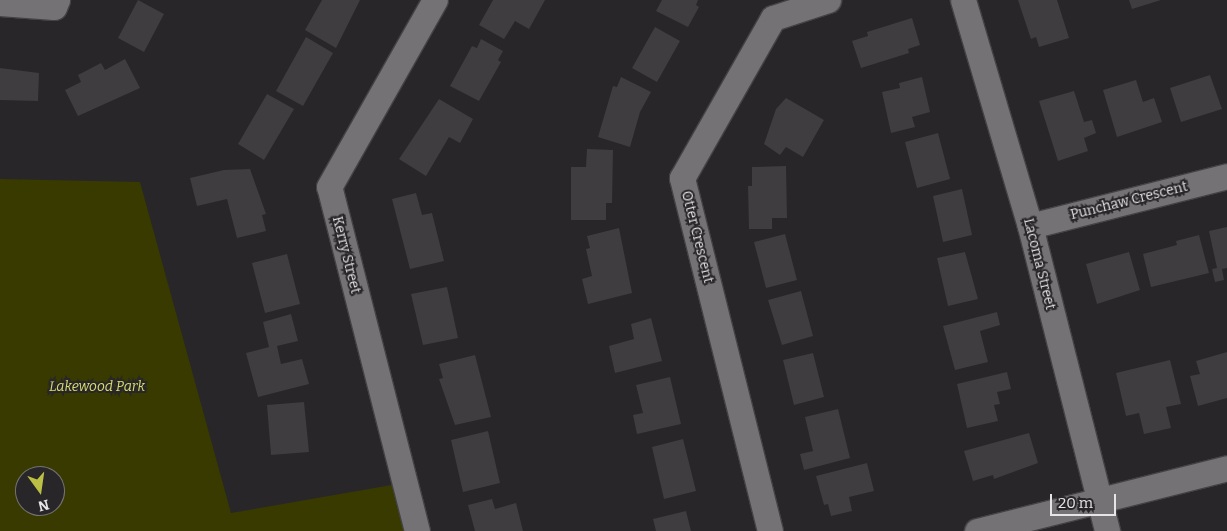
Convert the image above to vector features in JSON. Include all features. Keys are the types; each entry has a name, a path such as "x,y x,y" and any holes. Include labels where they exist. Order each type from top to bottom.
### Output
{"street":[{"path":"0,3 54,7 57,0"},
{"name":"Kerry Street","path":"417,531 329,187 436,0"},
{"name":"Otter Crescent","path":"770,531 682,178 773,18 828,0"},
{"name":"Lacoma Street","path":"963,0 1030,226 1107,531"},
{"name":"Punchaw Crescent","path":"1030,226 1227,176"},
{"path":"977,531 1227,468"}],"green space":[{"name":"Lakewood Park","path":"0,179 140,182 231,513 403,483 414,531 0,531"}],"building":[{"path":"138,0 164,14 144,52 118,38"},
{"path":"322,0 360,0 336,48 305,30"},
{"path":"493,0 545,0 529,29 515,21 504,39 479,25"},
{"path":"662,0 698,0 696,5 699,7 688,27 656,11"},
{"path":"1018,0 1057,0 1069,38 1039,47 1036,37 1031,39"},
{"path":"1129,0 1161,0 1132,9"},
{"path":"912,18 920,45 908,49 909,53 861,68 852,41 868,36 867,32"},
{"path":"655,27 680,41 657,82 632,68"},
{"path":"306,37 333,53 303,106 276,91"},
{"path":"481,39 503,51 498,60 501,62 479,101 450,86 472,46 477,48"},
{"path":"125,59 140,88 78,116 65,90 81,82 78,75 101,63 105,70"},
{"path":"0,68 39,73 38,101 0,100"},
{"path":"1210,75 1222,109 1181,122 1170,88"},
{"path":"621,77 651,92 640,112 630,147 598,137 613,86 617,87"},
{"path":"922,77 930,112 912,117 915,127 891,133 882,92 900,88 899,83"},
{"path":"1136,80 1143,102 1154,98 1162,122 1117,137 1103,90"},
{"path":"1074,91 1084,122 1092,120 1096,133 1084,138 1088,151 1058,161 1039,101"},
{"path":"267,94 294,109 264,160 238,144"},
{"path":"786,98 824,120 803,157 786,147 780,155 764,144 776,109"},
{"path":"439,99 473,119 460,143 449,137 426,176 399,159"},
{"path":"938,133 950,179 917,188 905,142"},
{"path":"587,149 613,150 612,203 606,203 606,220 571,220 571,167 586,167"},
{"path":"786,166 787,218 772,218 772,229 749,229 748,186 752,186 752,167"},
{"path":"250,169 266,214 262,215 266,231 237,238 227,199 197,206 190,178 224,170"},
{"path":"962,189 972,235 943,242 933,196"},
{"path":"416,193 422,215 432,213 444,261 410,269 392,199"},
{"path":"1227,227 1227,268 1222,269 1224,280 1215,282 1212,269 1217,268 1209,231"},
{"path":"619,228 632,293 588,304 582,279 592,276 586,249 590,248 587,236"},
{"path":"785,234 797,280 766,288 754,242"},
{"path":"1199,235 1209,273 1151,287 1143,254 1177,245 1176,241"},
{"path":"965,252 978,299 948,306 937,258"},
{"path":"1129,252 1140,290 1097,304 1086,264"},
{"path":"287,254 300,304 265,313 252,263"},
{"path":"447,287 458,338 423,345 411,294"},
{"path":"801,291 813,336 782,345 768,300"},
{"path":"997,312 1000,325 980,331 988,362 955,370 943,326"},
{"path":"291,314 298,341 277,346 281,364 302,359 309,384 258,397 246,353 269,347 263,322"},
{"path":"651,318 662,361 615,373 609,346 634,339 631,324"},
{"path":"1227,352 1227,398 1198,406 1190,376 1200,374 1196,361"},
{"path":"813,353 824,397 794,405 783,360"},
{"path":"475,355 491,417 455,425 439,379 443,378 439,364"},
{"path":"1170,360 1181,404 1166,407 1171,428 1144,434 1139,413 1126,416 1116,373"},
{"path":"1007,372 1011,389 997,392 1000,404 994,405 998,421 967,428 957,384"},
{"path":"670,377 681,424 637,434 633,415 643,413 636,385"},
{"path":"304,402 309,452 271,455 267,405"},
{"path":"838,409 850,458 804,470 800,454 813,451 805,417"},
{"path":"488,431 500,483 463,492 451,440"},
{"path":"1029,433 1038,463 994,479 993,475 973,481 964,451"},
{"path":"683,439 696,491 664,499 652,447"},
{"path":"867,463 874,491 849,497 852,511 831,516 828,504 824,505 816,476"},
{"path":"492,499 495,509 516,503 523,531 475,531 468,505"},
{"path":"686,511 691,531 656,531 653,519"}]}
